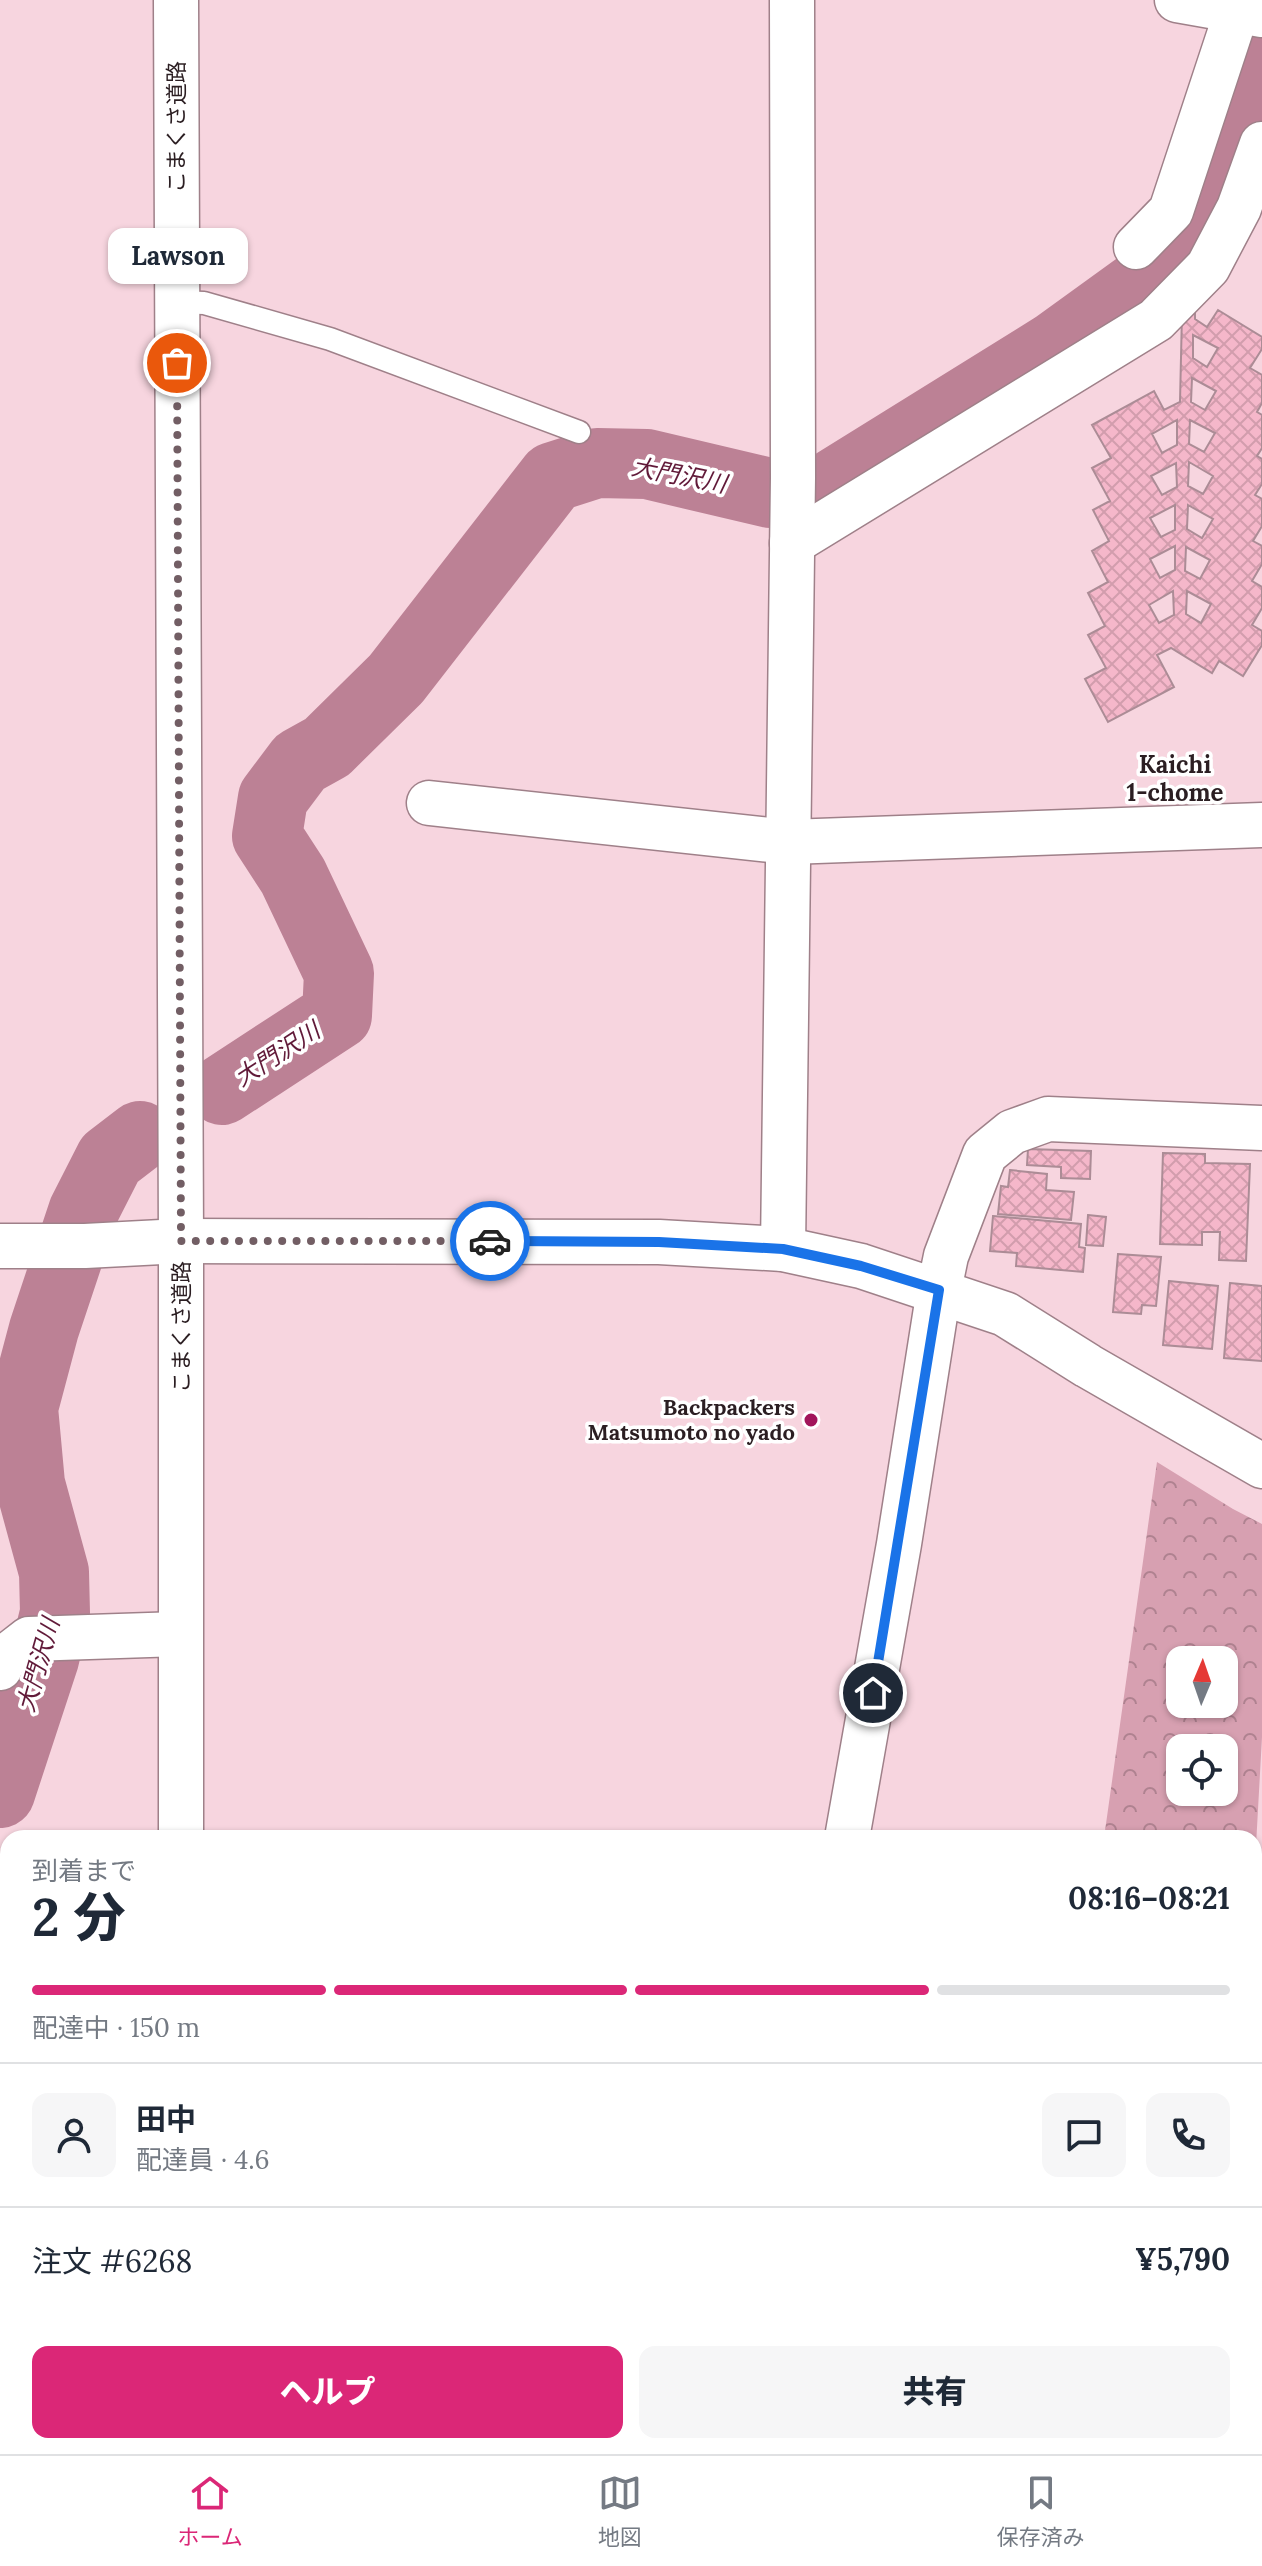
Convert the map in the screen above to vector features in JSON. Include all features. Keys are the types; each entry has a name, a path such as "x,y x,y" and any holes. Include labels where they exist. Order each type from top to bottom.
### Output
{"street":[{"name":"こまくさ道路","path":"176,0 181,1830"},
{"path":"783,1249 792,511 792,0"},
{"path":"1136,247 1171,211 1250,13 1177,0"},
{"path":"792,511 1156,320 1208,267 1239,208 1262,144"},
{"path":"429,803 789,842 1262,825"},
{"path":"848,1830 899,1544 939,1290 946,1256 985,1154 1012,1132 1048,1119 1262,1128"},
{"path":"0,1246 181,1241 659,1242 783,1249 861,1266 1005,1314 1088,1366 1262,1466"},
{"path":"14,1654 73,1636 179,1634"}],"lane":[{"path":"177,302 204,303 330,339 579,432"}],"green space":[{"path":"1157,1462 1262,1524 1262,1737 1257,1830 1105,1830"}],"building":[{"path":"1218,310 1262,337 1262,349 1250,368 1262,375 1262,403 1257,412 1262,415 1262,448 1257,456 1262,459 1262,484 1255,495 1262,499 1262,526 1253,541 1262,546 1262,564 1252,581 1262,587 1262,608 1252,625 1262,631 1262,645 1243,676 1219,661 1212,673 1171,648 1157,655 1174,687 1108,722 1085,679 1106,668 1088,635 1105,626 1088,593 1108,582 1092,551 1109,541 1093,510 1110,501 1092,468 1111,458 1092,425 1154,391 1164,410 1180,402 1182,313 1195,313 1195,319 1207,327","holes":["1193,335 1218,348 1207,367 1193,358","1192,378 1216,391 1205,410 1191,402","1177,420 1177,445 1162,453 1152,434","1190,420 1215,433 1204,452 1189,444","1189,462 1213,476 1203,494 1188,486","1176,463 1177,487 1162,495 1151,476","1175,505 1175,530 1161,537 1150,518","1188,505 1213,519 1202,538 1187,529","1175,546 1175,570 1160,578 1150,559","1186,547 1210,560 1200,579 1185,571","1173,591 1174,615 1159,623 1149,605","1187,591 1211,604 1201,623 1186,614"]},
{"path":"1028,1149 1091,1151 1090,1179 1061,1178 1061,1167 1027,1165"},
{"path":"1163,1153 1205,1154 1205,1163 1250,1164 1246,1261 1219,1260 1220,1232 1202,1232 1202,1245 1160,1244"},
{"path":"1010,1170 1047,1174 1046,1190 1074,1192 1071,1220 998,1214 1001,1186 1008,1187"},
{"path":"1088,1215 1106,1217 1103,1246 1086,1245"},
{"path":"993,1216 1081,1224 1079,1247 1085,1248 1083,1272 1016,1266 1017,1253 990,1251"},
{"path":"1118,1254 1161,1257 1156,1306 1142,1305 1141,1314 1113,1312"},
{"path":"1169,1281 1218,1286 1212,1349 1163,1345"},
{"path":"1230,1283 1262,1286 1262,1361 1224,1358"}],"waterway":[{"name":"大門沢川","path":"222,1090 337,1015 339,973 293,876 267,836 273,798 300,762 327,747 396,679 553,477 597,463 647,464 770,493 819,493 1054,347 1144,282 1193,231 1262,59"},
{"name":"大門沢川","path":"0,1793 44,1659 55,1613 54,1572 30,1484 23,1408 44,1329 83,1212 110,1159 140,1136"}],"way so far":[{"path":"177,363 181,1241 490,1241"}],"place":[{"name":"Lawson","path":"177,363"},
{"name":"Backpackers Matsumoto no yado","path":"811,1420"}],"district":[{"name":"Kaichi 1-chome","path":"1175,778"}],"route":[{"path":"490,1241 659,1242 783,1249 861,1266 939,1290 873,1693"}]}
